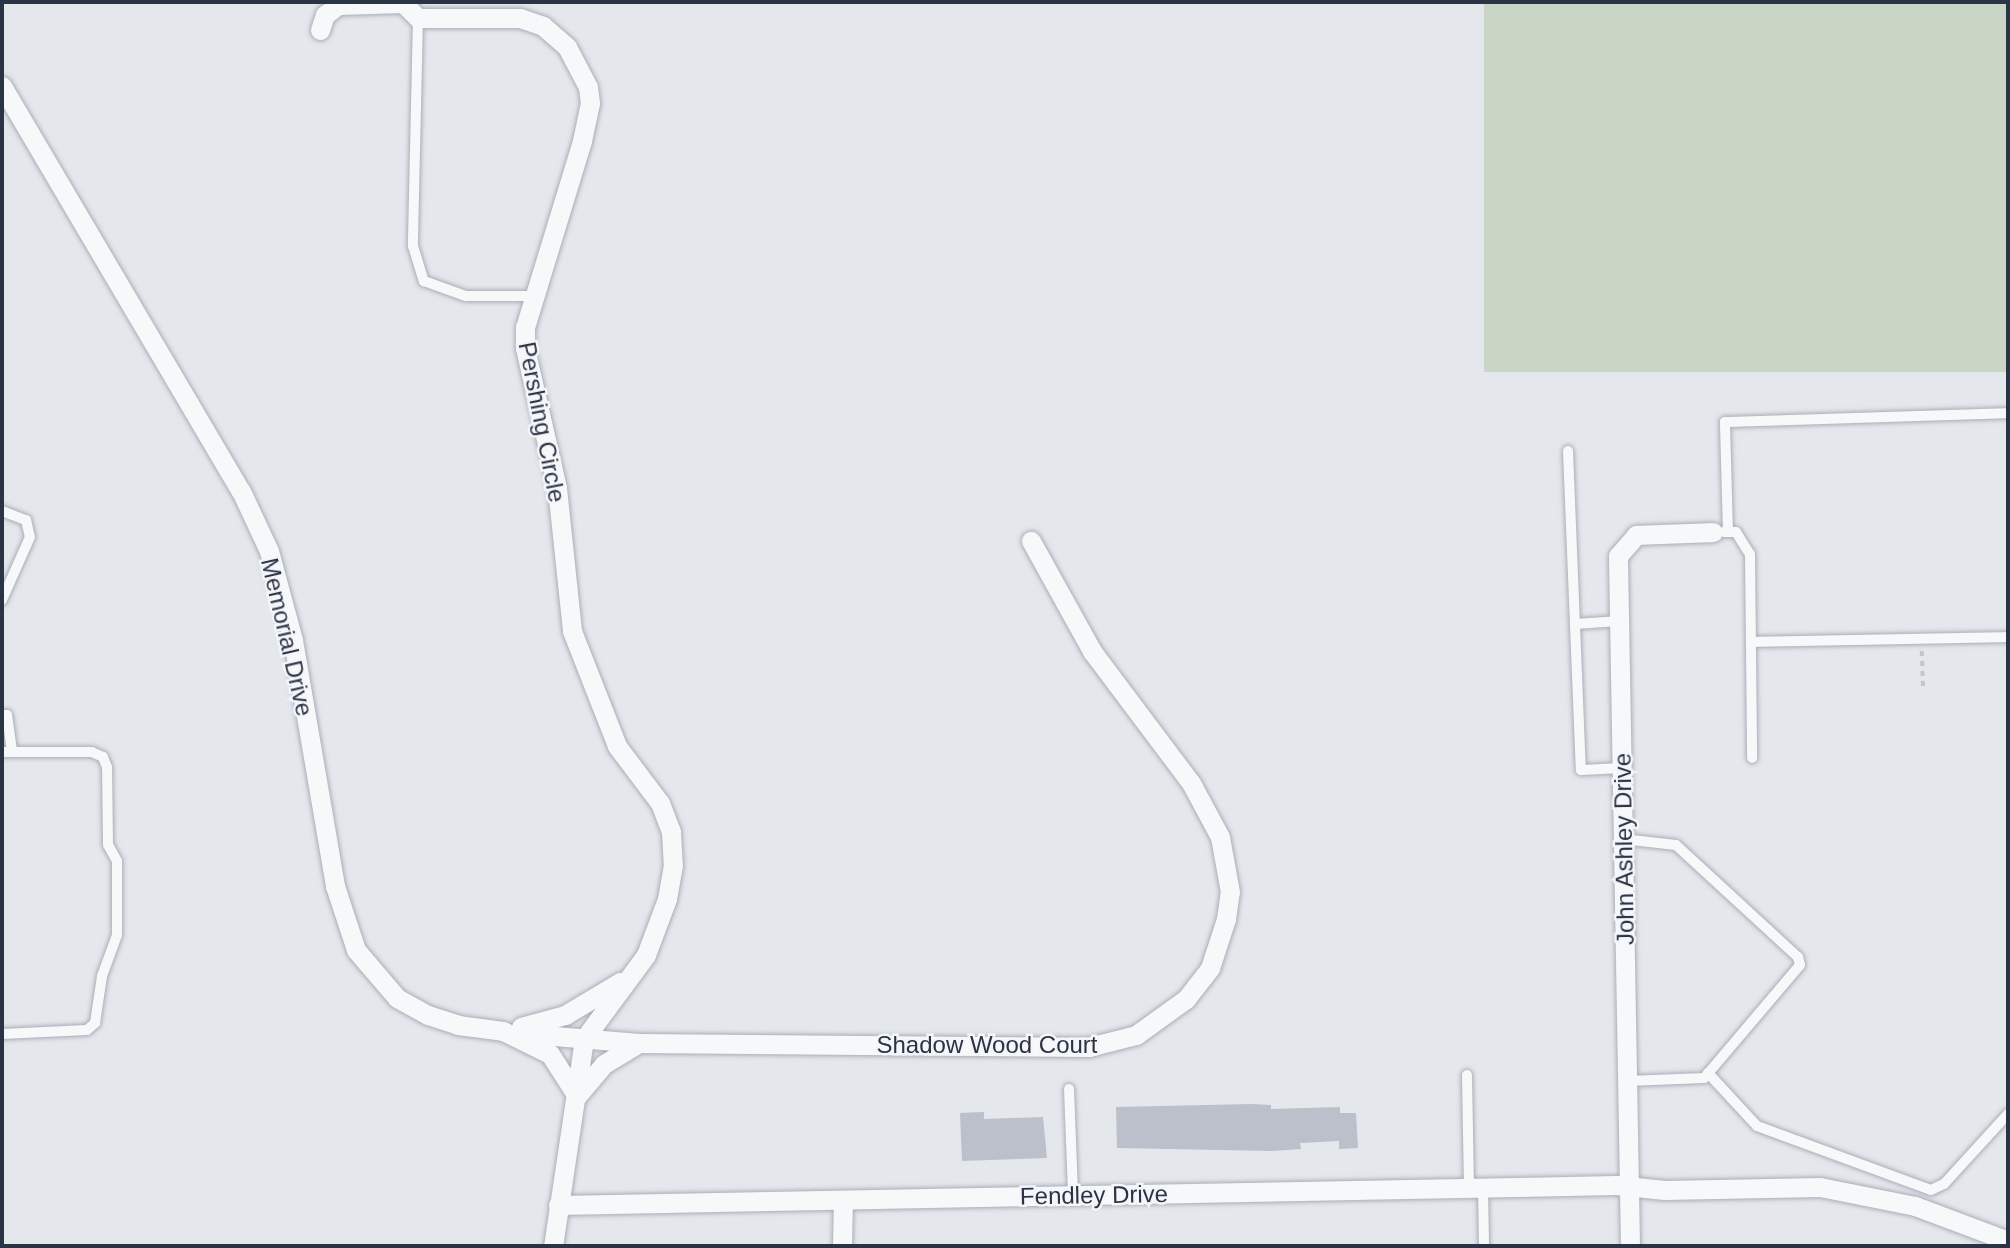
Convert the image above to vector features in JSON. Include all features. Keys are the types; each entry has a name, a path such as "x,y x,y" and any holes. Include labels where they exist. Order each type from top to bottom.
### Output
{"street":[{"name":"Pershing Circle","path":"320,30 325,15 338,5 403,3 418,18 520,18 543,26 559,40 584,73 590,103 582,141 525,327 525,348 557,488 572,631 617,746 660,803 671,831 673,865 667,900 655,937 637,967 584,1039 577,1096"},
{"name":"Memorial Drive","path":"2,86 241,491 269,551 293,640 335,886 356,950 397,998 428,1015 458,1026 503,1031 550,1054 577,1096"},
{"name":"John Ashley Drive","path":"1630,1246 1618,556 1629,539 1645,533 1720,532"},
{"name":"Shadow Wood Court","path":"584,1039 639,1043 1089,1047 1149,1028 1176,1009 1202,980 1220,944 1230,892 1220,837 1191,783 1093,651 1031,541"},
{"name":"Memorial Drive","path":"503,1031 565,1015 609,990 637,967"},
{"path":"503,1031 584,1039"},
{"path":"553,1246 577,1096 604,1064 639,1043"},
{"name":"Fendley Drive","path":"558,1205 1476,1187 1629,1185 1664,1190 1820,1187 1915,1206 2008,1241"},
{"path":"842,1246 843,1200"}],"lane":[{"path":"418,18 413,246 424,281 466,296 534,296"},
{"path":"1752,758 1750,554 1746,542 1736,532 1720,532 1725,422 2008,413"},
{"path":"1568,451 1581,770 1622,768"},
{"path":"2,511 26,520 30,537 2,600"},
{"path":"1575,624 1619,621"},
{"path":"1751,642 2008,637"},
{"path":"2,715 7,715 7,752 92,752 103,757 107,767 108,845 117,861 117,934 102,976 95,1023 87,1030 2,1034"},
{"path":"1623,839 1676,845 1798,957 1797,973 1704,1078 1628,1082"},
{"path":"1708,1073 1757,1126 1931,1190 1944,1184 2008,1114"},
{"path":"1467,1074 1476,1187 1485,1246"},
{"path":"1069,1089 1073,1195"}],"path":[{"path":"1922,639 1923,687"}],"green space":[{"path":"1484,2 2008,2 2008,372 1484,372"}],"building":[{"path":"1271,1105 1271,1109 1340,1107 1340,1113 1356,1113 1358,1148 1339,1149 1339,1141 1300,1143 1301,1149 1272,1151 1117,1148 1116,1107"},
{"path":"984,1112 984,1119 1043,1117 1047,1158 962,1161 960,1113"}]}
